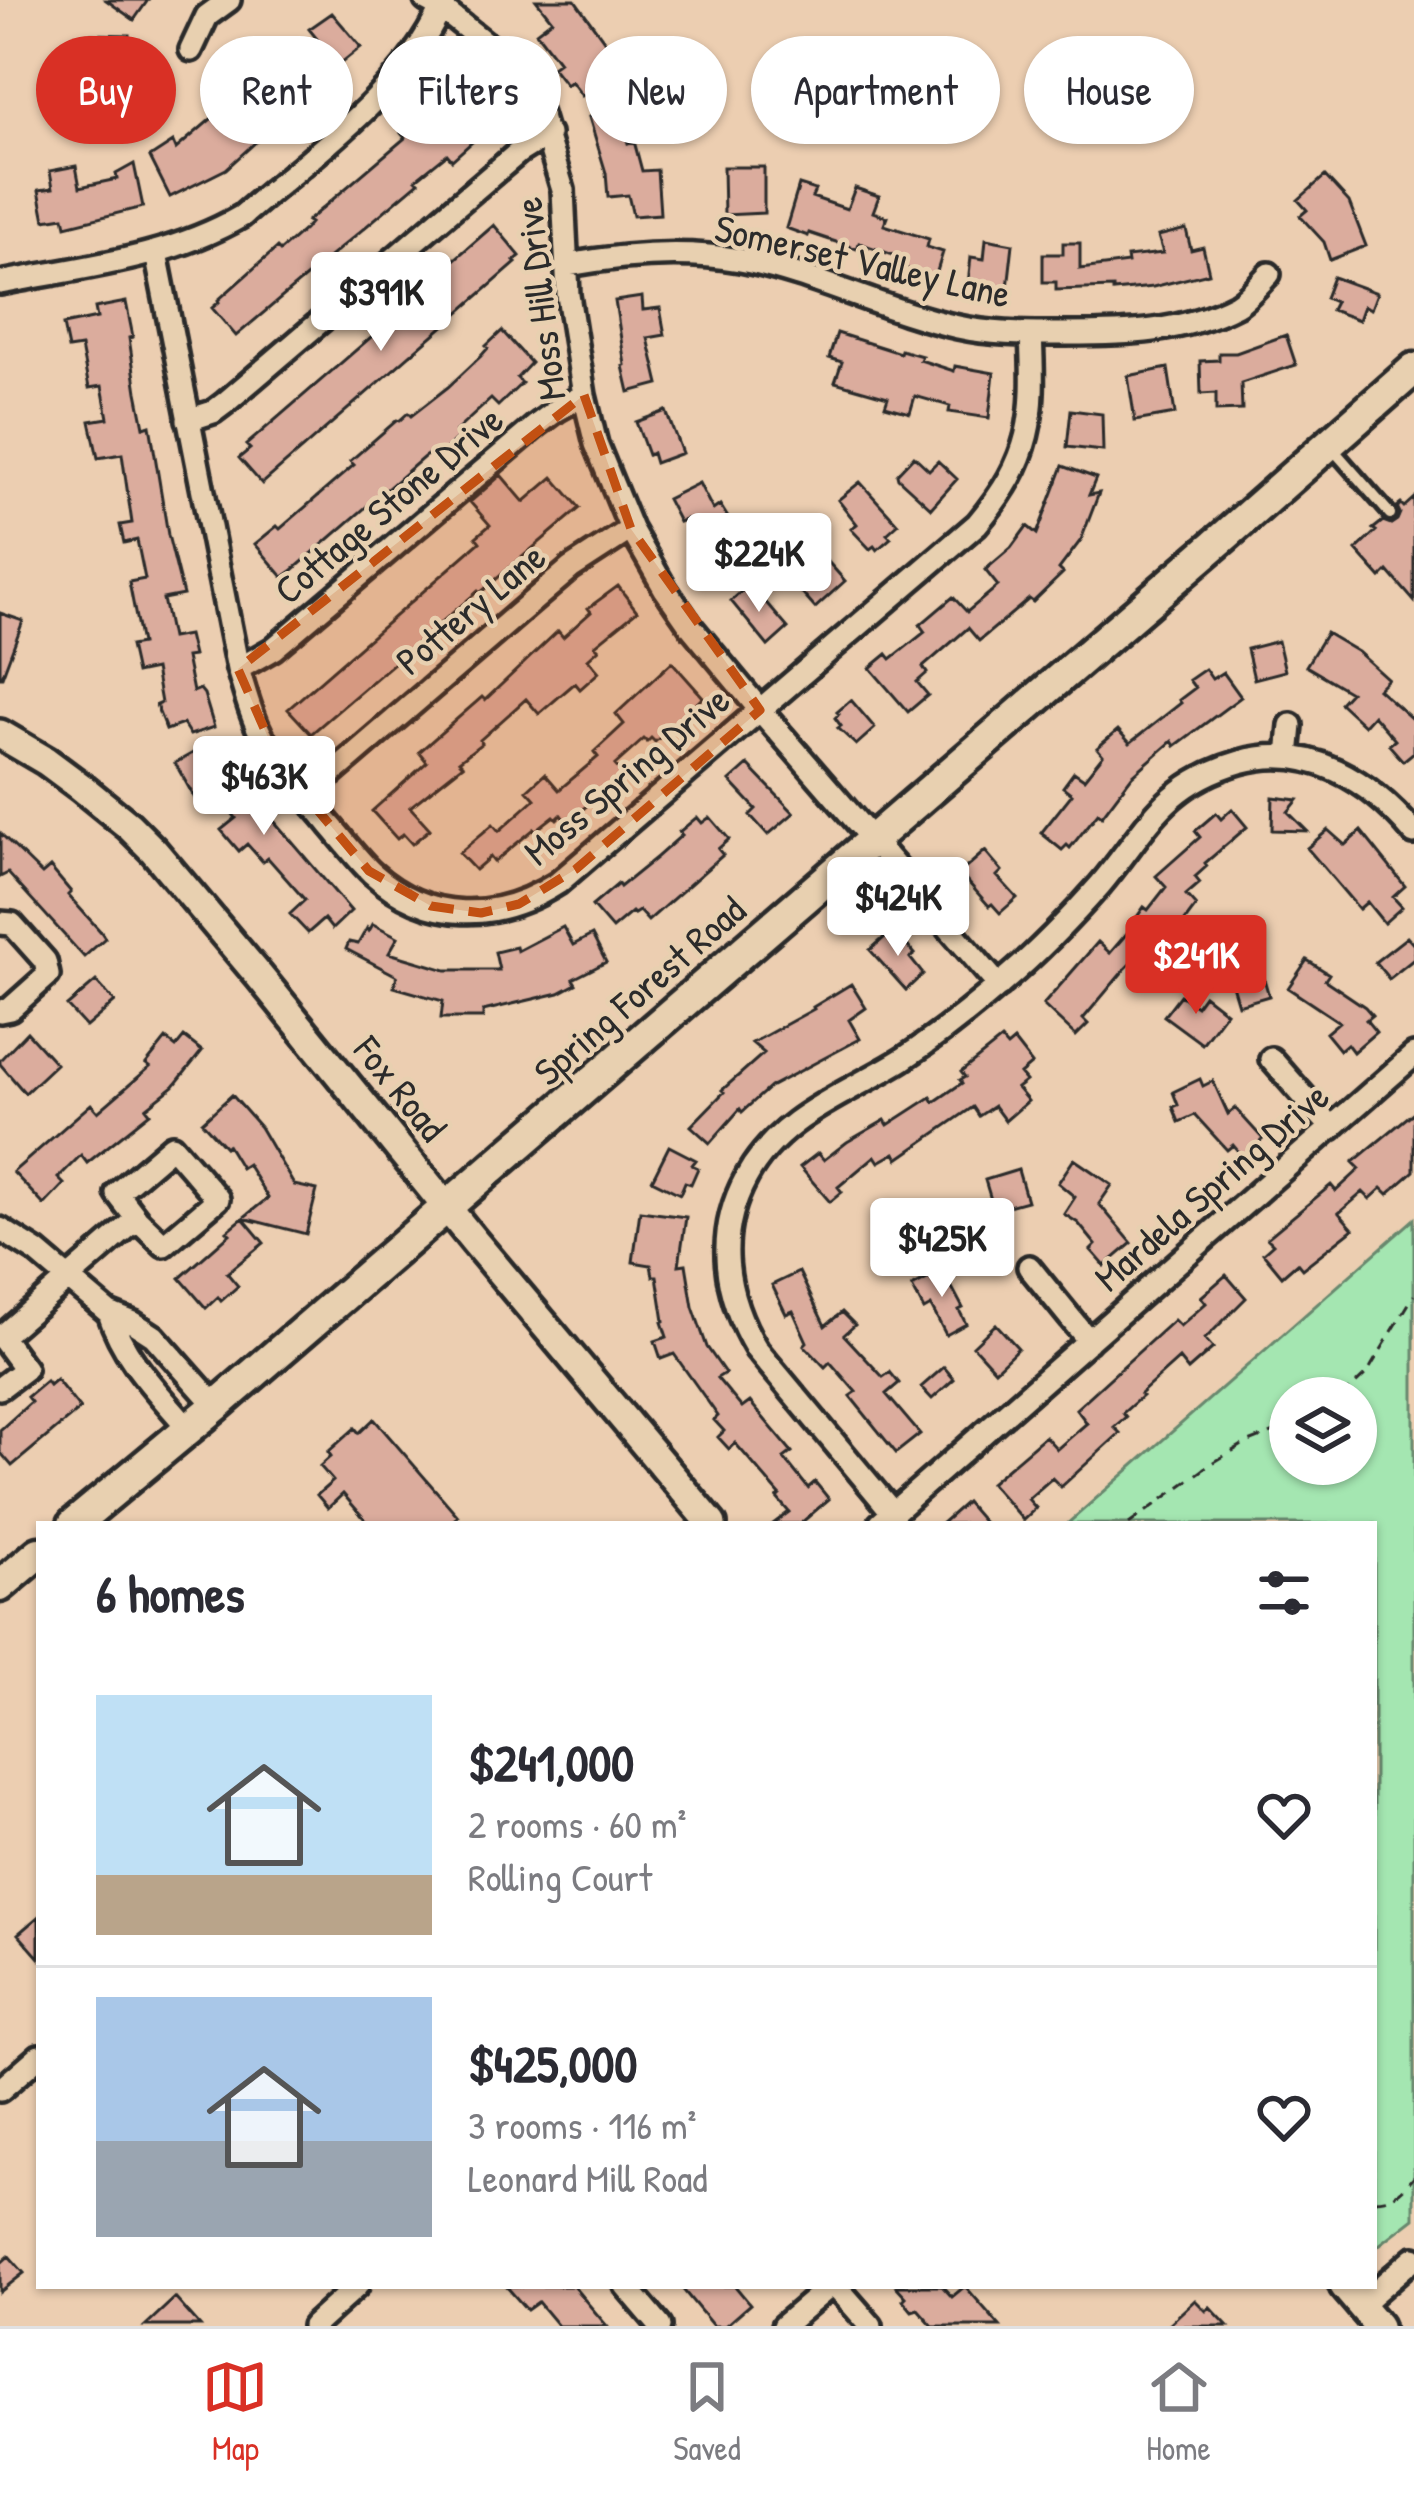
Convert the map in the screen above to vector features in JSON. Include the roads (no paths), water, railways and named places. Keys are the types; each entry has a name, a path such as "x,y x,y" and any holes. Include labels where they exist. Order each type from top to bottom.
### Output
{"main road":[{"name":"Spring Forest Road","path":"78,1521 190,1429 1414,369"},
{"path":"0,1586 36,1556"}],"street":[{"path":"191,50 207,16 229,0"},
{"path":"0,283 156,253 215,232 242,216 383,93 428,38 433,4"},
{"name":"Moss Hill Drive","path":"433,4 475,36"},
{"path":"188,420 225,403 532,144"},
{"name":"Moss Hill Drive","path":"551,144 563,190 568,295 584,395 596,445 631,529 679,608 760,710 999,986"},
{"name":"Moss Spring Drive","path":"156,253 238,668 261,734 281,767 369,871 411,900 452,911 501,910 558,883 977,524 1015,474 1025,444 1032,409 1031,334"},
{"name":"Somerset Valley Lane","path":"568,265 606,258 740,260 956,327 1001,334 1124,335 1162,330 1240,303 1269,274"},
{"name":"Cottage Stone Drive","path":"238,668 273,649 537,425 584,395"},
{"name":"Pottery Lane","path":"306,796 571,568 631,529"},
{"path":"1288,756 1291,725"},
{"name":"Fox Road","path":"0,734 81,787 154,851 709,1521"},
{"name":"Mardela Spring Drive","path":"1414,833 1383,799 1357,780 1326,764 1288,756 1245,760 1179,790 1048,943 999,986 932,1040 776,1136 746,1178 729,1223 727,1270 742,1325 886,1518 1414,1055"},
{"path":"0,923 12,924 45,961 48,975 10,1009 0,1011"},
{"path":"1271,1059 1332,1128"},
{"path":"172,1146 218,1199 164,1246 137,1220 117,1192 172,1146"},
{"path":"0,1388 25,1369 1,1336 137,1220"},
{"path":"0,1229 70,1277 109,1313 154,1336 216,1406"},
{"path":"1029,1268 1089,1341"},
{"path":"109,1313 131,1360 190,1429"},
{"path":"0,2090 36,2059"},
{"path":"1361,2306 1414,2258"},
{"path":"313,2326 354,2289"},
{"path":"629,2289 660,2326"},
{"path":"783,2326 829,2289"},
{"path":"836,2289 871,2326"}],"lane":[{"path":"1328,445 1390,514"}]}
